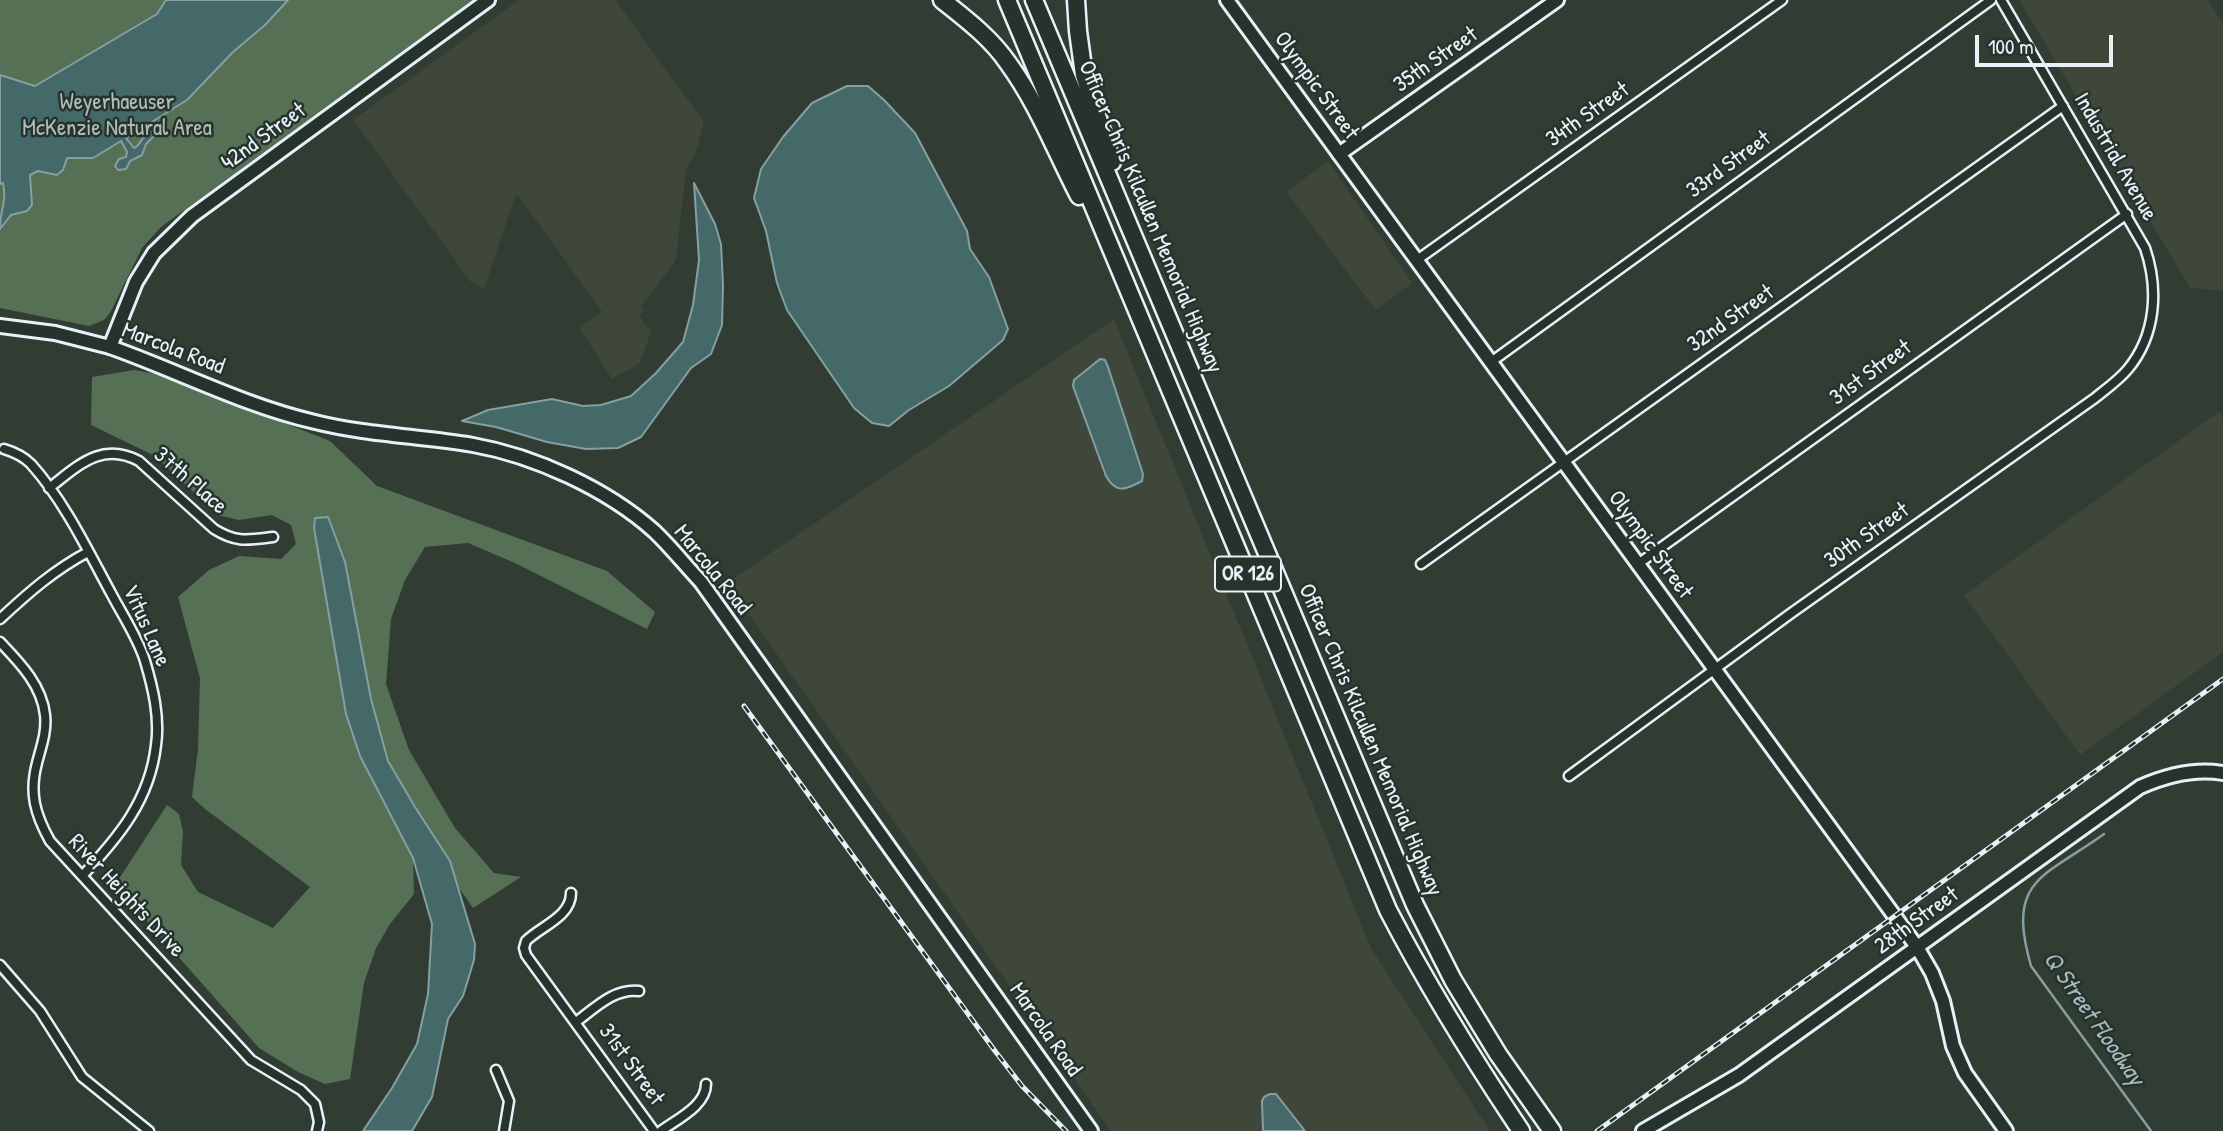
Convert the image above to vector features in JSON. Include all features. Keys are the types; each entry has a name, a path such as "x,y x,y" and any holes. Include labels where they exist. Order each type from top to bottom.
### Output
{"highway":[{"path":"942,0 988,38 1024,86 1136,308"},
{"name":"Officer Chris Kilcullen Memorial Highway","path":"1007,0 1388,910 1433,995 1521,1131"},
{"name":"Officer Chris Kilcullen Memorial Highway","path":"1034,0 1415,905 1453,980 1498,1054 1548,1126"},
{"path":"1076,0 1077,31 1084,75 1145,265"}],"main road":[{"name":"42nd Street","path":"110,346 136,282 154,253 186,221 488,0"},
{"name":"Olympic Street","path":"1227,0 1917,947 1932,973 1943,1001 1953,1046 1965,1073 2006,1131"},
{"name":"35th Street","path":"1339,154 1558,0"},
{"name":"Marcola Road","path":"0,326 58,333 110,346 266,407 313,422 357,431 473,445 522,457 568,476 621,506 653,531 701,582 1091,1131"},
{"name":"28th Street","path":"1643,1131 1739,1075 2140,787 2158,779 2193,771 2223,773"}],"street":[{"name":"34th Street","path":"1417,260 1782,0"},
{"name":"33rd Street","path":"1491,362 1991,0"},
{"name":"Industrial Avenue","path":"2001,0 2145,248 2151,264 2154,303"},
{"name":"32nd Street","path":"1421,564 2063,106"},
{"name":"31st Street","path":"1638,564 2126,214"},
{"name":"30th Street","path":"1569,776 2114,382 2128,368 2138,352 2148,332 2154,303"},
{"name":"Vitus Lane","path":"4,449 17,453 30,463 73,524 144,658 156,715 157,744 152,770 133,814 116,841 82,876"},
{"name":"37th Place","path":"49,488 97,455 112,452 127,454 139,461 227,538 240,541 274,537"},
{"path":"0,619 36,585 61,566 88,552"},
{"name":"River Heights Drive","path":"0,642 23,666 36,688 45,714 44,738 33,790 37,817 50,841 251,1060 300,1090 314,1104 319,1122 317,1131"},
{"name":"31st Street","path":"571,893 569,907 565,912 526,941 526,955 654,1131"},
{"path":"0,965 40,1011 82,1077 149,1131"},
{"name":"31st Street","path":"576,1022 614,994 639,991"},
{"path":"496,1070 509,1101 504,1131"},
{"name":"31st Street","path":"661,1131 697,1104 706,1091 706,1084"}],"shaded area":[{"path":"519,0 615,0 704,122 697,149 686,171 676,260 641,306 644,311 639,316 651,332 640,363 612,379 579,327 602,312 518,195 514,199 484,289 470,281 353,120"},
{"path":"2019,0 2208,0 2223,24 2223,291 2190,288"},
{"path":"1328,161 1412,283 1376,310 1286,192"},
{"path":"1114,319 1372,950 1490,1131 1111,1131 727,583"},
{"path":"2220,411 2223,418 2223,652 2080,755 1964,595"}],"green space":[{"name":"Weyerhaeuser McKenzie Natural Area","path":"0,0 473,0 161,227 142,248 110,313 104,320 89,326 0,308"},
{"path":"134,370 162,375 330,441 377,486 607,571 655,612 647,629 515,563 468,543 425,547 405,580 391,619 386,684 409,750 455,828 494,873 521,877 473,908 459,888 450,861 388,761 315,518 314,528 346,714 360,756 413,858 414,894 390,924 376,948 364,983 350,1079 325,1084 298,1072 259,1048 115,885 167,805 179,814 183,832 181,865 198,892 273,928 310,887 192,797 198,749 200,678 178,597 209,570 239,556 281,559 296,544 291,525 272,515 239,520 218,515 155,456 91,425 92,377"}],"water":[{"path":"166,0 288,0 187,100 126,138 134,148 147,132 155,135 146,144 142,155 130,161 126,169 118,170 115,166 119,159 126,157 127,152 121,141 93,158 67,158 63,170 57,175 38,171 30,175 32,205 27,211 11,215 0,229 4,196 3,183 0,184 0,75 35,86 157,14"},
{"path":"847,86 868,86 915,133 967,231 970,249 989,277 1008,329 1003,340 949,386 909,410 889,426 872,423 854,408 787,310 777,283 766,231 754,198 761,169 783,137 812,103"},
{"path":"694,183 715,224 721,244 722,325 711,354 691,368 641,437 618,448 586,449 462,421 488,410 552,399 583,406 601,405 631,396 656,373 683,342 693,305 699,260"},
{"path":"1100,359 1105,360 1108,367 1143,474 1142,481 1121,489 1113,486 1106,476 1073,386 1074,380"},
{"path":"328,517 345,562 371,699 388,761 450,861 475,944 474,960 463,996 448,1019 432,1097 412,1131 363,1131 417,1044 428,994 432,924 413,858 360,756 346,714 314,528 315,518"},
{"path":"1270,1094 1276,1094 1305,1131 1263,1131 1262,1101"}],"waterway":[{"name":"Q Street Floodway","path":"2104,834 2035,884 2027,898 2023,915 2024,937 2031,966 2151,1131"}],"railway":[{"path":"1597,1131 2223,679"},
{"path":"744,706 995,1051 1022,1086 1066,1131"}]}
